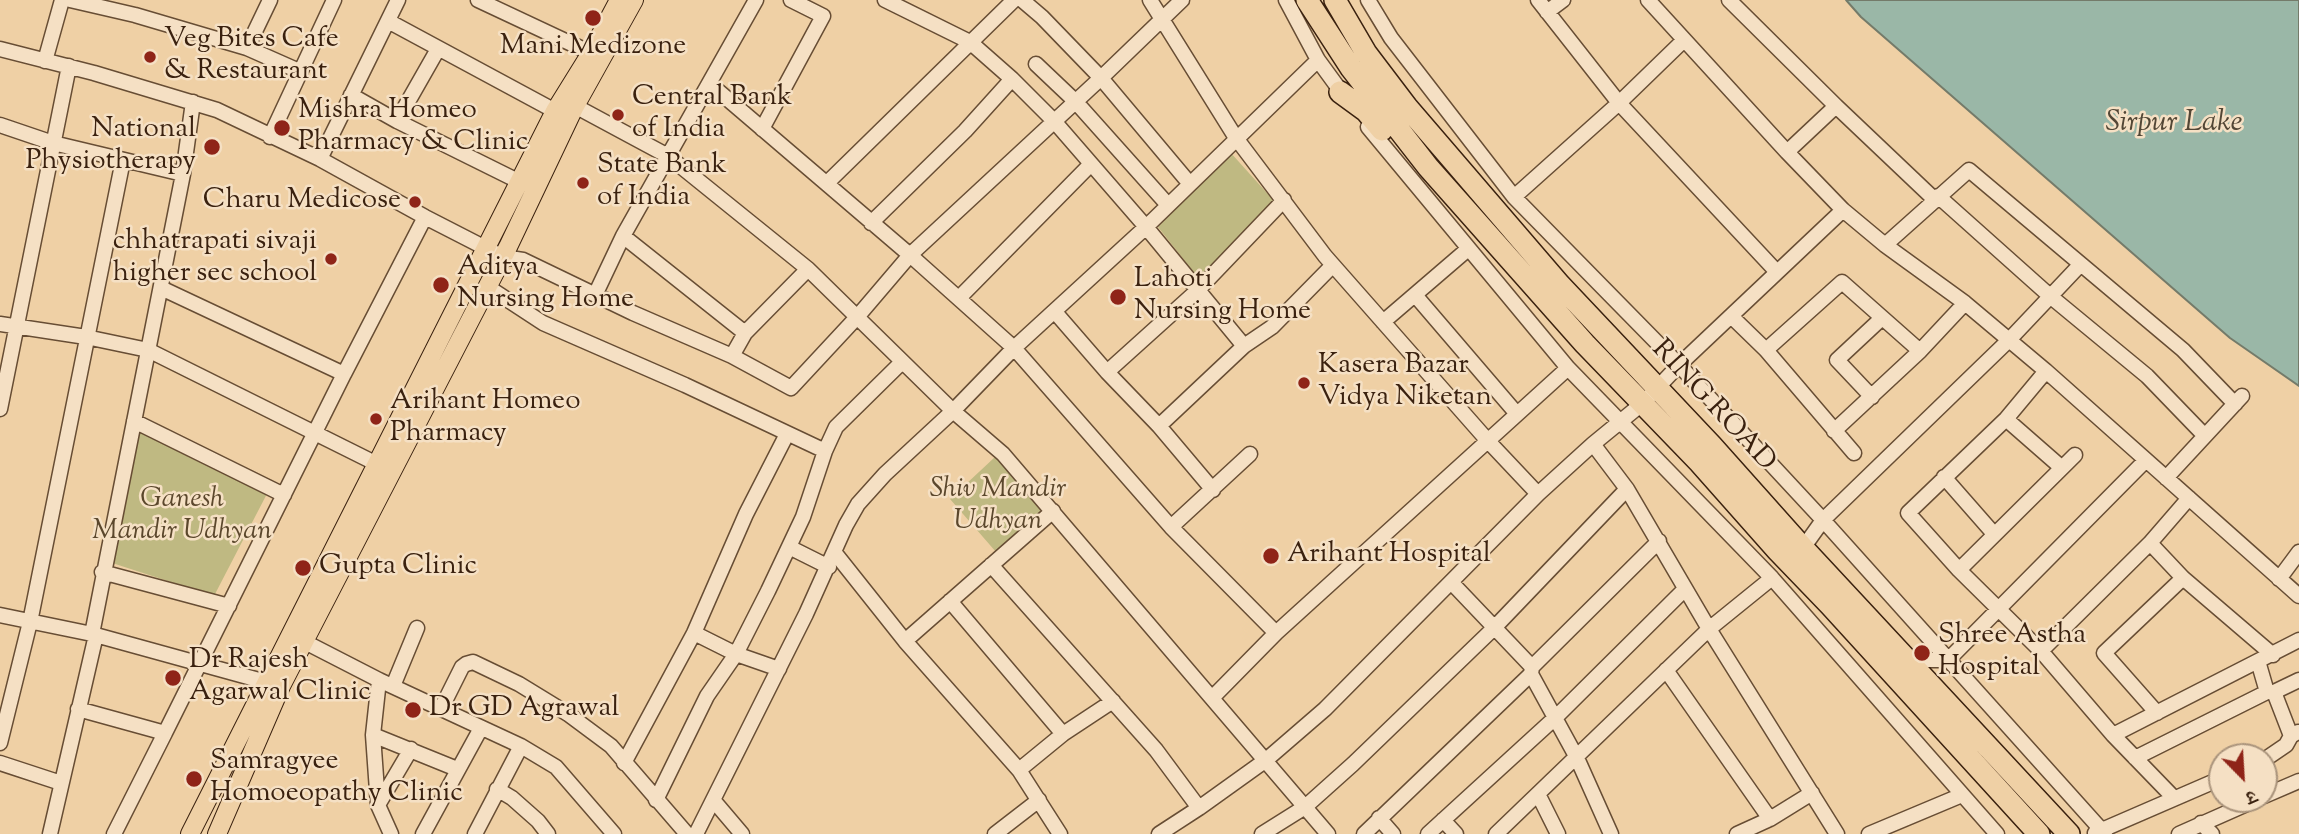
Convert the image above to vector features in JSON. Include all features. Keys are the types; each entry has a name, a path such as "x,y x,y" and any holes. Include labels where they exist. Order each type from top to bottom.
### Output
{"highway":[{"name":"RING ROAD","path":"1307,0 1351,68 1428,167 1585,344 1651,396 1803,548 2069,834"},
{"name":"RING ROAD","path":"1335,0 1366,53 1407,107 1651,396 2039,834"},
{"path":"1340,92 1366,110 1404,159 1428,167"}],"main road":[{"path":"298,640 377,464 555,111 628,1"},
{"path":"190,834 488,287 628,1"},
{"path":"217,834 274,684"}],"street":[{"path":"45,61 62,0"},
{"path":"70,0 135,15 247,48 299,71"},
{"path":"270,137 334,0"},
{"path":"320,159 398,0"},
{"path":"478,0 591,53"},
{"path":"596,293 623,236 756,0"},
{"path":"762,129 823,16 791,0"},
{"path":"885,0 902,4 970,41 1012,79 1054,121 1244,346"},
{"path":"827,183 1014,0"},
{"path":"1022,0 1042,16 1101,78 1189,184"},
{"path":"1150,0 1236,138 1333,265 1538,494"},
{"path":"0,49 69,66 217,110 320,159 503,257 523,260 596,293 633,313 732,356 791,388 858,317 910,255 1182,0"},
{"path":"1286,0 1318,60 1340,92 1468,250 1569,368 1772,578 1997,834"},
{"path":"1368,0 1391,38 1514,197 1679,365 1823,520 2100,833 2208,784"},
{"path":"1563,0 1543,6 1619,103 1776,271"},
{"path":"1648,0 1843,210 1885,245 1965,303 2046,371 2299,596"},
{"path":"1729,0 1836,106 1936,198 2147,376 2205,436"},
{"path":"247,48 266,1"},
{"path":"388,21 555,111"},
{"path":"1514,197 1619,103 1684,40"},
{"path":"397,121 438,49"},
{"path":"696,834 858,504 885,474 953,411 1014,348 1146,227 1318,60"},
{"path":"1036,64 1076,101 1168,205"},
{"path":"0,409 69,66"},
{"path":"871,223 965,131 1012,79"},
{"path":"710,84 960,298 1014,348 1171,527 1276,633"},
{"path":"351,95 397,121 520,181"},
{"path":"50,834 94,635 103,572 183,174 193,102"},
{"path":"575,106 668,156 808,269 953,411 1003,454 1328,834"},
{"path":"1787,152 1836,106"},
{"path":"0,125 53,143 183,174"},
{"path":"0,743 30,622 123,160"},
{"path":"960,298 1091,164"},
{"path":"1885,245 1969,170 2183,350 2238,400 2166,478"},
{"path":"1107,372 1198,290 1284,200"},
{"path":"1160,834 1266,760 1325,709 1538,494 1651,396 1679,365 1776,271 1843,210"},
{"path":"114,834 425,217"},
{"path":"623,236 745,333"},
{"path":"1383,322 1468,250"},
{"path":"1159,426 1244,346 1272,327 1333,265"},
{"path":"1803,548 1823,520 2009,340 2080,265"},
{"path":"732,356 745,333 808,269"},
{"path":"1766,350 1842,282 1920,351"},
{"path":"488,287 542,323 685,384 825,451"},
{"path":"161,288 344,374"},
{"path":"1415,295 1517,414"},
{"path":"1834,431 1920,351 1965,303"},
{"path":"1055,312 1159,426 1213,490"},
{"path":"1731,316 1766,350 1854,453"},
{"path":"1872,397 1838,360 1882,318"},
{"path":"0,324 148,350 377,464"},
{"path":"656,800 707,696 736,654 789,547 812,494 835,427 902,362"},
{"path":"1213,697 1276,633 1569,368"},
{"path":"2046,371 2006,419 1908,513 1959,570 2041,652 2175,799"},
{"path":"2006,419 2062,468"},
{"path":"134,421 284,495"},
{"path":"624,763 694,633 746,514 788,434"},
{"path":"1593,444 1627,489 1709,629 1837,834"},
{"path":"1171,527 1250,454"},
{"path":"1959,570 2075,455"},
{"path":"1909,660 1948,660 2147,460"},
{"path":"1944,477 1994,534"},
{"path":"1262,834 1305,807 1353,764 1494,628 1627,489"},
{"path":"2041,652 2150,543 2189,498"},
{"path":"905,641 1053,511"},
{"path":"1364,834 1659,541"},
{"path":"2150,543 2183,578 2273,654"},
{"path":"789,547 829,567"},
{"path":"2279,579 2299,552"},
{"path":"835,553 905,641 1019,770 1060,834"},
{"path":"991,565 1156,750 1199,808"},
{"path":"103,572 229,606"},
{"path":"1496,834 1709,629 1772,578"},
{"path":"2157,713 2104,653 2183,578"},
{"path":"1451,582 1532,670 1577,758 1611,834"},
{"path":"1428,834 1556,717 1685,589"},
{"path":"950,601 1063,734"},
{"path":"0,615 94,635 274,684"},
{"path":"391,834 379,805 373,735 386,683 417,628"},
{"path":"694,633 736,654 779,669"},
{"path":"298,640 521,746 556,767 614,834"},
{"path":"2113,734 2299,640"},
{"path":"2258,661 2271,692 2295,733 2278,750"},
{"path":"441,709 462,667 473,662 519,684 568,714 611,746 687,834"},
{"path":"1667,670 1769,819"},
{"path":"2135,758 2299,680"},
{"path":"1019,770 1063,734 1112,701"},
{"path":"78,709 165,733"},
{"path":"423,834 481,728"},
{"path":"373,735 457,769"},
{"path":"475,834 521,746"},
{"path":"379,805 411,749"},
{"path":"0,764 61,783"},
{"path":"2278,790 2299,781"},
{"path":"497,789 512,798 534,827 548,834"},
{"path":"1737,834 1769,819 1812,793"},
{"path":"1538,794 1558,834"},
{"path":"1869,834 1962,795"},
{"path":"995,834 1039,800"},
{"path":"714,801 741,834"},
{"path":"2179,834 2206,829 2234,813"},
{"path":"1379,818 1393,834"},
{"path":"1443,820 1456,834"}],"green space":[{"path":"1230,152 1276,203 1199,279 1158,227"},
{"name":"Ganesh Mandir Udhyan","path":"138,428 271,486 214,596 103,560"},
{"name":"Shiv Mandir Udhyan","path":"995,457 1045,509 996,552 950,499"}],"water":[{"name":"Sirpur Lake","path":"1846,0 2299,0 2299,386 2230,338 1861,17"}],"place":[{"name":"Mani Medizone","path":"593,18"},
{"name":"Veg Bites Cafe & Restaurant","path":"150,57"},
{"name":"Central Bank of India","path":"618,115"},
{"name":"Mishra Homeo Pharmacy & Clinic","path":"282,128"},
{"name":"National Physiotherapy","path":"212,147"},
{"name":"State Bank of India","path":"583,183"},
{"name":"Charu Medicose","path":"415,202"},
{"name":"chhatrapati sivaji higher sec school","path":"331,259"},
{"name":"Aditya Nursing Home","path":"441,285"},
{"name":"Lahoti Nursing Home","path":"1118,297"},
{"name":"Kasera Bazar Vidya Niketan","path":"1304,383"},
{"name":"Arihant Homeo Pharmacy","path":"376,419"},
{"name":"Arihant Hospital","path":"1271,556"},
{"name":"Gupta Clinic","path":"303,568"},
{"name":"Shree Astha Hospital","path":"1922,653"},
{"name":"Dr Rajesh Agarwal Clinic","path":"173,678"},
{"name":"Dr GD Agrawal","path":"413,710"},
{"name":"Samragyee Homoeopathy Clinic","path":"194,779"}]}
